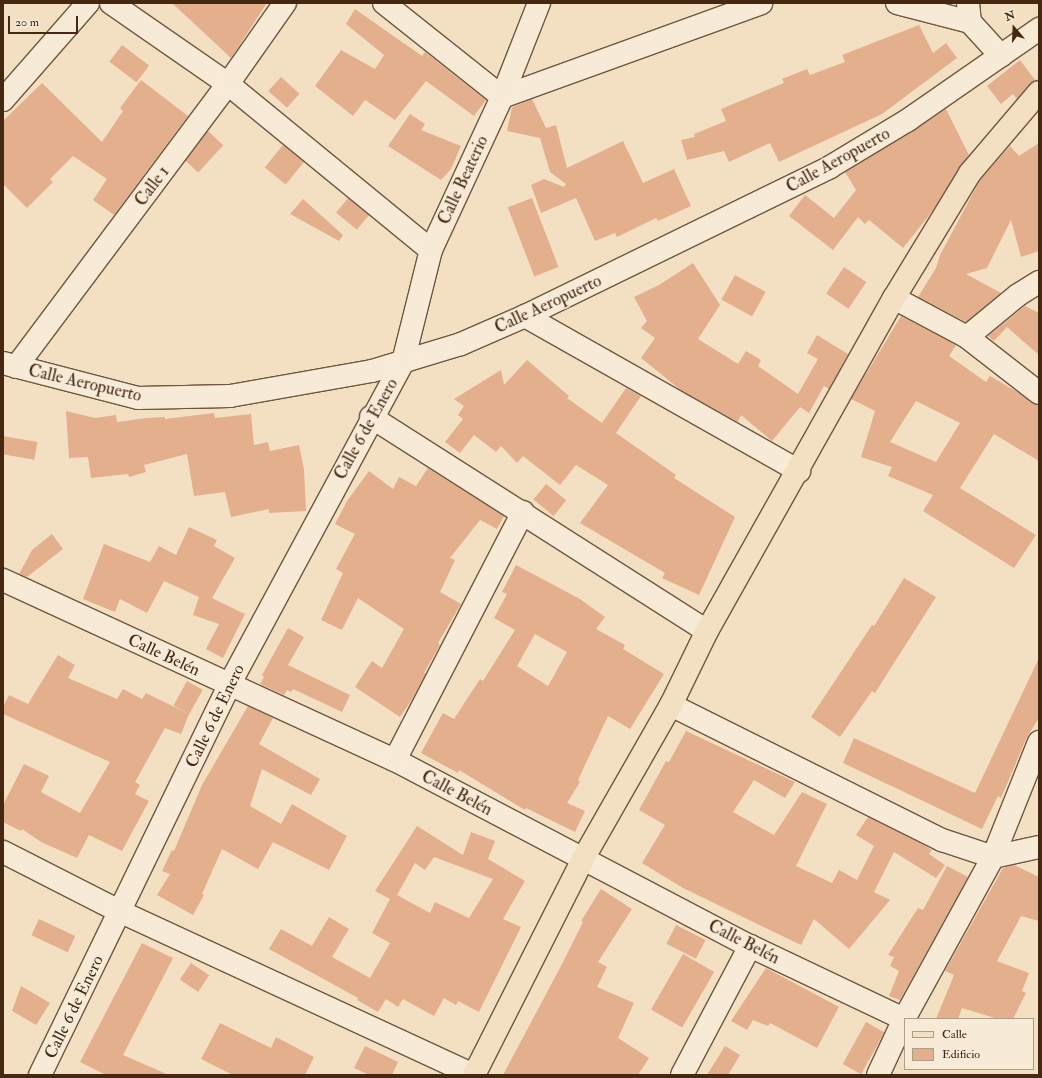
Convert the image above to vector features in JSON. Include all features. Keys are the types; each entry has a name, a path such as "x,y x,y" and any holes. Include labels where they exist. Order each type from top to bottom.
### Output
{"main road":[{"path":"474,1075 583,859 671,706 707,631 798,472 894,298 970,173 1039,92"}],"street":[{"path":"3,100 88,3"},
{"path":"111,3 228,84 431,250"},
{"name":"Calle 1","path":"10,365 228,84 285,3"},
{"path":"384,3 502,97 761,3"},
{"name":"Calle Beaterio","path":"402,362 431,250 502,97 539,3"},
{"path":"897,3 969,12 1001,56"},
{"name":"Calle Aeropuerto","path":"10,365 138,398 230,396 372,371 461,344 525,316 830,167 908,120 1039,29"},
{"path":"967,337 1018,295 1039,282"},
{"path":"894,298 967,337 1039,393"},
{"path":"525,316 798,472"},
{"name":"Calle 6 de Enero","path":"40,1075 121,912 229,685 371,417 402,362"},
{"path":"371,417 523,512 707,631"},
{"path":"395,760 523,512"},
{"name":"Calle Belén","path":"3,580 395,760 750,946 904,1019"},
{"path":"671,706 942,840 993,857 1039,847"},
{"path":"905,1018 993,857 1039,742"},
{"path":"3,852 121,912 474,1075"},
{"path":"682,1075 750,946"},
{"path":"878,1075 904,1019"}],"building":[{"path":"172,3 267,3 231,58"},
{"path":"355,9 422,56 425,52 486,100 474,116 426,81 395,120 365,100 353,116 315,86 341,50 375,69 384,55 346,24"},
{"path":"919,25 933,53 946,43 957,58 882,114 779,162 770,143 729,162 724,151 687,160 681,140 695,137 694,134 726,121 721,109 784,83 782,79 807,69 810,75 845,62 842,55"},
{"path":"122,45 149,65 137,82 109,62"},
{"path":"1020,60 1035,80 1017,99 1013,94 1001,104 987,86"},
{"path":"281,77 300,94 287,108 268,91"},
{"path":"141,80 188,116 114,215 93,200 107,179 73,156 50,179 53,182 27,208 3,184 3,121 42,83 102,142 123,111 120,108"},
{"path":"532,99 546,128 556,125 567,168 623,141 643,183 674,169 691,206 658,221 656,218 617,237 615,233 595,241 576,198 541,213 531,185 544,179 564,187 566,184 550,172 540,138 507,131 512,107"},
{"path":"946,109 969,155 931,213 903,248 869,220 865,224 858,217 833,250 789,216 805,195 834,218 856,190 845,172"},
{"path":"410,114 425,124 421,130 461,146 451,169 441,180 388,146"},
{"path":"208,131 223,145 198,172 183,158"},
{"path":"1039,143 1039,251 1021,257 1011,220 987,268 966,274 1001,293 966,322 918,297 936,268 940,255 980,180 1010,146 1019,156"},
{"path":"283,145 304,162 286,185 265,168"},
{"path":"348,198 369,215 357,230 336,213"},
{"path":"532,198 559,267 534,276 508,207"},
{"path":"303,199 343,235 339,241 290,214"},
{"path":"693,263 720,305 698,339 738,364 746,351 761,360 758,366 798,394 818,359 807,353 817,335 848,354 829,389 824,386 809,413 800,407 772,441 741,415 738,422 682,391 641,358 655,338 641,328 647,321 634,297 659,285"},
{"path":"844,267 866,282 848,309 826,294"},
{"path":"735,275 766,292 752,316 721,299"},
{"path":"1025,306 1039,313 1039,355 1007,327 994,341 988,336"},
{"path":"901,316 956,345 949,356 986,382 990,376 1039,405 1039,461 994,434 960,488 1036,535 1014,568 923,511 933,495 888,476 892,467 861,457 875,411 851,399","holes":["916,401 960,423 936,462 890,442"]},
{"path":"527,360 569,396 567,398 602,423 626,388 641,396 616,433 676,475 674,478 735,517 699,595 662,578 665,573 580,523 608,485 576,465 560,485 523,456 517,463 501,446 496,452 474,435 460,453 445,442 463,419 458,415 464,406 454,399 501,370 504,385"},
{"path":"66,411 95,418 116,415 117,422 147,418 165,417 165,419 214,413 215,418 251,414 254,445 268,442 270,451 299,445 304,469 306,511 269,513 269,509 231,517 225,492 194,496 187,454 144,465 146,472 129,477 128,474 91,478 88,457 69,458"},
{"path":"3,436 37,442 34,460 3,454"},
{"path":"428,468 504,516 497,529 480,520 450,558 455,560 440,592 461,604 438,643 440,645 424,673 426,673 411,701 400,717 355,687 372,661 382,668 404,629 358,598 342,630 321,620 343,573 336,569 355,534 335,524 347,501 369,471 393,489 399,477 416,486"},
{"path":"546,484 566,500 554,516 533,500"},
{"path":"189,527 217,540 214,546 235,558 212,598 245,614 223,658 206,649 219,624 193,615 199,597 164,581 147,613 120,599 115,612 83,599 104,544 150,562 159,546 176,555"},
{"path":"52,534 63,549 27,577 19,574 32,550"},
{"path":"516,565 580,599 605,617 596,629 625,645 623,649 664,674 630,729 608,716 578,780 580,782 567,803 585,811 575,832 526,808 525,810 459,770 458,773 421,753 443,713 454,719 480,679 483,681 515,630 494,618 507,594 502,592","holes":["535,634 567,652 548,686 517,666"]},
{"path":"904,578 936,597 875,693 872,691 840,737 811,717 872,625 874,626"},
{"path":"288,628 304,637 288,665 350,695 342,712 293,689 291,692 287,690 284,695 260,684 264,677 262,675"},
{"path":"58,655 75,665 68,678 117,699 123,689 142,699 146,693 189,714 181,734 165,728 135,782 140,785 135,794 149,801 122,851 89,835 77,858 41,842 22,829 21,831 3,822 3,805 24,764 49,776 41,792 80,813 110,762 3,714 3,707 9,695 28,704"},
{"path":"1039,658 1039,718 1027,737 1001,798 998,796 982,829 843,763 854,738 975,793"},
{"path":"187,681 203,690 189,714 173,705"},
{"path":"248,706 273,718 259,744 320,779 311,795 262,769 250,806 281,824 292,804 347,836 329,870 273,842 258,869 222,849 202,894 204,895 193,915 157,895 170,874 162,871 172,850 174,851 202,785"},
{"path":"686,731 795,782 785,798 754,780 733,812 774,835 802,792 827,804 796,866 832,883 839,870 857,880 874,846 856,835 868,817 932,850 929,854 945,865 936,878 894,852 874,892 890,900 849,949 814,919 801,945 683,888 642,863 665,825 639,810 666,761 669,762"},
{"path":"417,826 463,855 471,832 495,841 488,859 525,881 503,919 521,927 479,1012 458,1001 456,1005 444,998 434,1016 403,999 398,1007 386,999 378,1012 357,1000 358,998 269,949 281,929 312,946 329,917 349,929 332,957 370,978 390,943 372,933 390,899 375,891","holes":["434,857 493,879 469,918 435,902 430,913 397,895 415,863 425,870"]},
{"path":"1014,865 1039,877 1039,921 1021,916 997,961 1029,973 1022,991 1026,993 1014,1018 995,1018 962,1008 958,1018 936,1018 954,975 945,971 1003,868"},
{"path":"947,866 968,877 900,1000 889,996 899,971 890,966 894,957 888,955 918,908 923,910"},
{"path":"601,889 632,909 598,962 607,967 597,987 634,1003 618,1038 649,1058 638,1075 503,1075 562,964 583,922 581,921"},
{"path":"39,919 75,936 68,952 31,935"},
{"path":"676,925 705,940 696,959 666,944"},
{"path":"142,943 173,958 123,1055 169,1075 106,1075 80,1062"},
{"path":"683,954 714,972 682,1027 651,1009"},
{"path":"191,963 209,975 198,992 180,980"},
{"path":"766,968 839,1007 817,1048 770,1023 768,1026 753,1020 747,1030 731,1021"},
{"path":"21,986 50,1003 36,1025 12,1011"},
{"path":"866,1022 884,1032 861,1074 843,1064"},
{"path":"220,1023 271,1048 276,1037 314,1057 305,1075 233,1075 201,1059"},
{"path":"365,1046 398,1062 392,1075 369,1075 354,1068"},
{"path":"725,1046 740,1055 728,1075 707,1075"}]}
